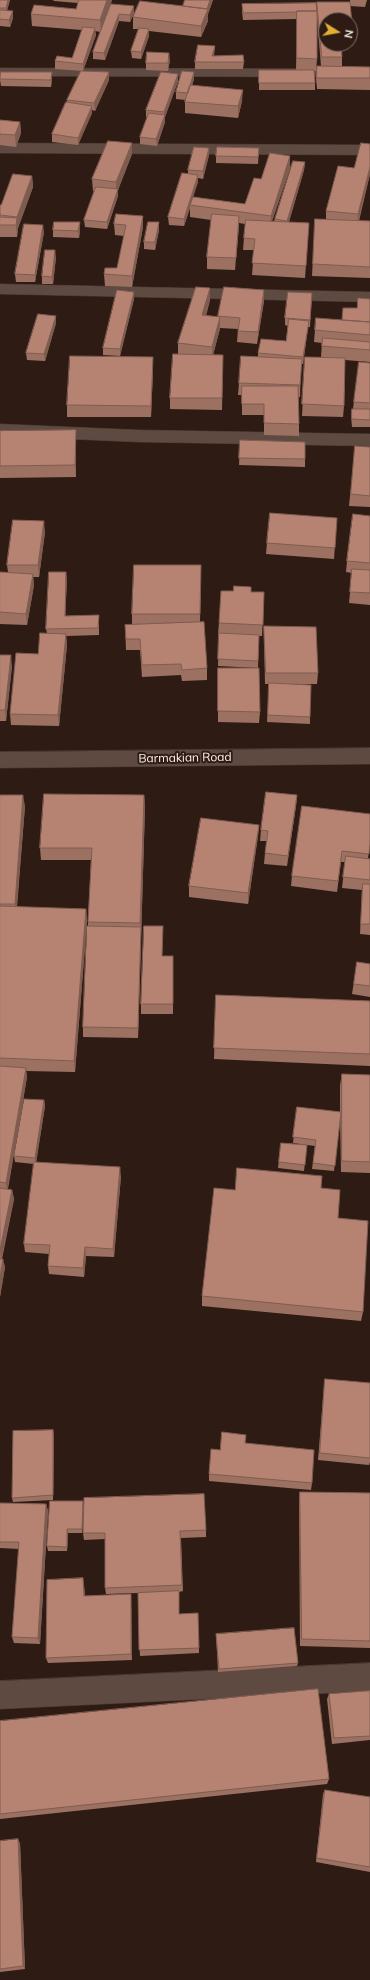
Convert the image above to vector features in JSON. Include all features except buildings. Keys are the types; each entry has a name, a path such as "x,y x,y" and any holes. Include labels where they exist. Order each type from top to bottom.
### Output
{"street":[{"path":"0,72 370,73"},
{"path":"0,148 370,150"},
{"path":"0,289 370,297"},
{"path":"0,430 139,436 370,440"},
{"name":"Barmakian Road","path":"0,760 370,756"},
{"path":"0,1696 370,1677"}]}
